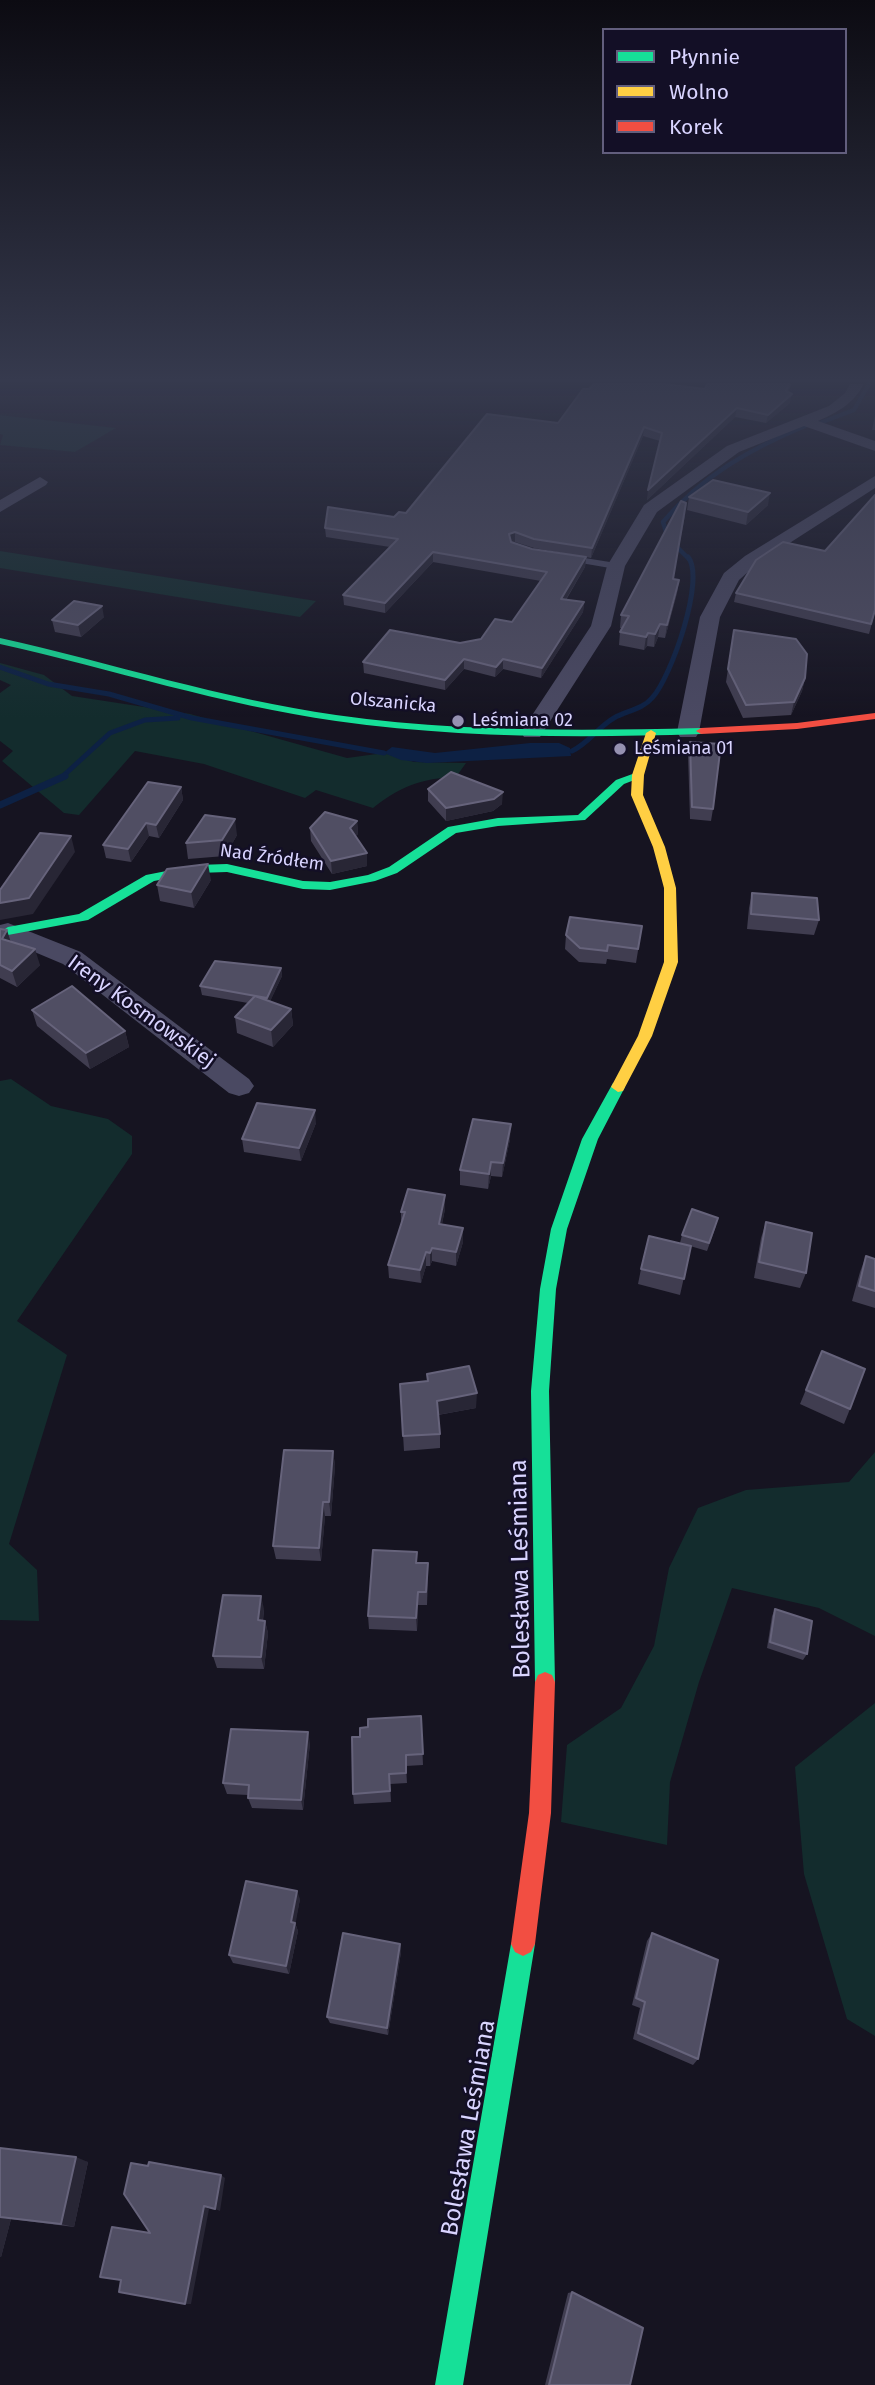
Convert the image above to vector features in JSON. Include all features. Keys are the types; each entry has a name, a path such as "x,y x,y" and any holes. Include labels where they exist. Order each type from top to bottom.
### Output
{"street":[{"path":"0,507 19,495"},
{"path":"532,732 601,626 616,566 650,509 666,495"},
{"path":"688,732 710,617 731,577 751,560 853,495"},
{"name":"Olszanicka","path":"0,641 284,709 377,722 532,732 651,733 775,729 875,716"},
{"path":"638,775 651,733"},
{"name":"Nad Źródłem","path":"4,932 83,917 150,878 197,869 227,868 287,883 330,886 393,870 438,836 452,830 498,822 573,820 593,810 620,782 638,775"},
{"name":"Bolesława Leśmiana","path":"449,2385 531,1894 544,1757 546,1730 540,1391 548,1289 559,1228 590,1139 645,1036 671,962 670,888 659,847 637,795 638,775"},
{"name":"Ireny Kosmowskiej","path":"4,932 72,958 239,1086"}],"lane":[{"path":"556,556 616,566"}],"green space":[{"path":"0,551 316,601 300,617 0,568"},
{"path":"0,663 44,675 72,696 190,714 347,758 384,753 414,762 466,763 456,777 432,779 412,785 392,794 373,808 316,790 305,798 204,764 135,751 79,815 64,813 2,761 13,751 0,741 0,693 11,685 0,680"},
{"path":"11,1079 51,1106 108,1119 132,1136 132,1154 17,1321 67,1355 9,1544 37,1570 39,1621 0,1620 0,1081"},
{"path":"875,1452 875,1636 819,1608 732,1588 699,1682 670,1782 667,1845 561,1822 567,1745 621,1708 654,1646 669,1568 698,1508 746,1490 849,1482"},
{"path":"875,1703 875,2036 847,2019 804,1874 795,1767"}],"water":[{"path":"530,743 559,743 570,748 571,756 427,763 401,760 384,753 392,747 435,753"}],"building":[{"path":"420,495 615,495 592,548 534,539 515,532 509,534 511,542 532,549 586,557 561,599 584,602 542,668 503,659 496,667 464,659 445,680 363,662 390,630 460,643 481,639 495,619 512,622 547,572 433,552 385,603 343,595 398,539 325,528 328,507 394,517 399,512 406,513"},
{"path":"691,495 767,495 748,512 689,497"},
{"path":"875,495 875,610 871,624 736,593 756,560 783,542 825,551"},
{"path":"681,501 686,503 673,579 679,580 667,625 660,624 655,634 648,633 646,637 620,632 629,616 621,615"},
{"path":"74,601 102,606 78,625 52,620"},
{"path":"734,630 796,639 807,654 805,678 794,702 746,705 728,669"},
{"path":"690,742 721,744 713,809 692,807"},
{"path":"451,772 503,792 494,799 446,808 428,789"},
{"path":"148,782 181,787 156,825 146,823 128,849 103,845"},
{"path":"325,812 357,821 350,828 367,853 331,861 310,828"},
{"path":"205,815 235,819 222,840 186,843"},
{"path":"40,833 71,836 29,898 0,903 0,890"},
{"path":"208,864 191,892 157,885 167,869"},
{"path":"752,893 817,898 819,920 751,914"},
{"path":"570,917 642,926 638,949 608,945 607,951 580,948 566,935"},
{"path":"0,929 7,930 2,939 35,949 12,971 0,965"},
{"path":"215,961 281,968 267,998 200,986"},
{"path":"72,986 125,1031 86,1053 32,1010"},
{"path":"255,996 291,1009 271,1030 235,1017"},
{"path":"257,1103 315,1110 299,1148 242,1139"},
{"path":"473,1119 511,1124 503,1163 491,1162 489,1174 460,1170"},
{"path":"408,1189 445,1195 439,1224 463,1228 456,1252 432,1248 430,1253 426,1252 420,1270 388,1265 405,1212 401,1212"},
{"path":"692,1209 718,1218 709,1243 682,1235"},
{"path":"766,1222 812,1233 806,1273 759,1262"},
{"path":"649,1236 691,1246 684,1279 641,1269"},
{"path":"866,1256 875,1259 875,1291 859,1286"},
{"path":"822,1351 865,1369 850,1409 806,1390"},
{"path":"469,1366 477,1393 437,1401 440,1434 403,1436 400,1384 428,1381 427,1374"},
{"path":"284,1450 333,1451 329,1502 323,1502 319,1548 273,1546"},
{"path":"373,1550 417,1552 416,1563 428,1563 426,1592 418,1592 416,1618 368,1616"},
{"path":"223,1595 261,1596 258,1620 265,1621 261,1657 213,1656"},
{"path":"775,1609 812,1621 807,1654 770,1642"},
{"path":"421,1716 423,1754 406,1755 406,1773 389,1774 390,1791 353,1794 352,1737 360,1737 360,1728 368,1727 368,1719"},
{"path":"231,1729 308,1732 301,1800 248,1798 249,1785 223,1783"},
{"path":"246,1881 297,1891 291,1922 295,1923 286,1966 229,1955"},
{"path":"343,1933 400,1944 387,2028 327,2017"},
{"path":"652,1933 718,1960 698,2059 638,2033 645,2002 636,1998"},
{"path":"0,2148 76,2157 61,2224 0,2217"},
{"path":"149,2162 221,2175 215,2209 204,2206 185,2304 119,2292 121,2280 100,2277 112,2227 150,2233 124,2194 131,2163 148,2166"},
{"path":"572,2292 643,2328 630,2385 549,2385"}],"waterway":[{"path":"689,495 663,522 668,538 689,559"},
{"path":"572,751 608,722 648,702 660,687 676,650 690,606 693,585 689,559"},
{"path":"0,667 48,684 109,694 192,718 384,753"},
{"path":"62,777 110,733 145,720 178,718"},
{"path":"0,805 65,776"}],"traffic: fast":[{"path":"0,641 247,702 335,718 491,732 701,731"},
{"path":"8,931 83,917 150,878 197,869 227,868 303,885 330,886 371,878 393,870 452,830 498,822 581,818 620,782 638,775"},
{"path":"545,1682 540,1391 548,1289 559,1229 590,1139 618,1087"},
{"path":"449,2385 523,1944"}],"traffic: slow":[{"path":"618,1087 645,1036 671,962 670,888 659,847 637,795 638,775 651,733"}],"traffic: jam":[{"path":"701,731 797,726 875,716"},
{"path":"523,1944 540,1813 545,1682"}],"place":[{"name":"Leśmiana 02","path":"458,721"},
{"name":"Leśmiana 01","path":"620,749"}]}
